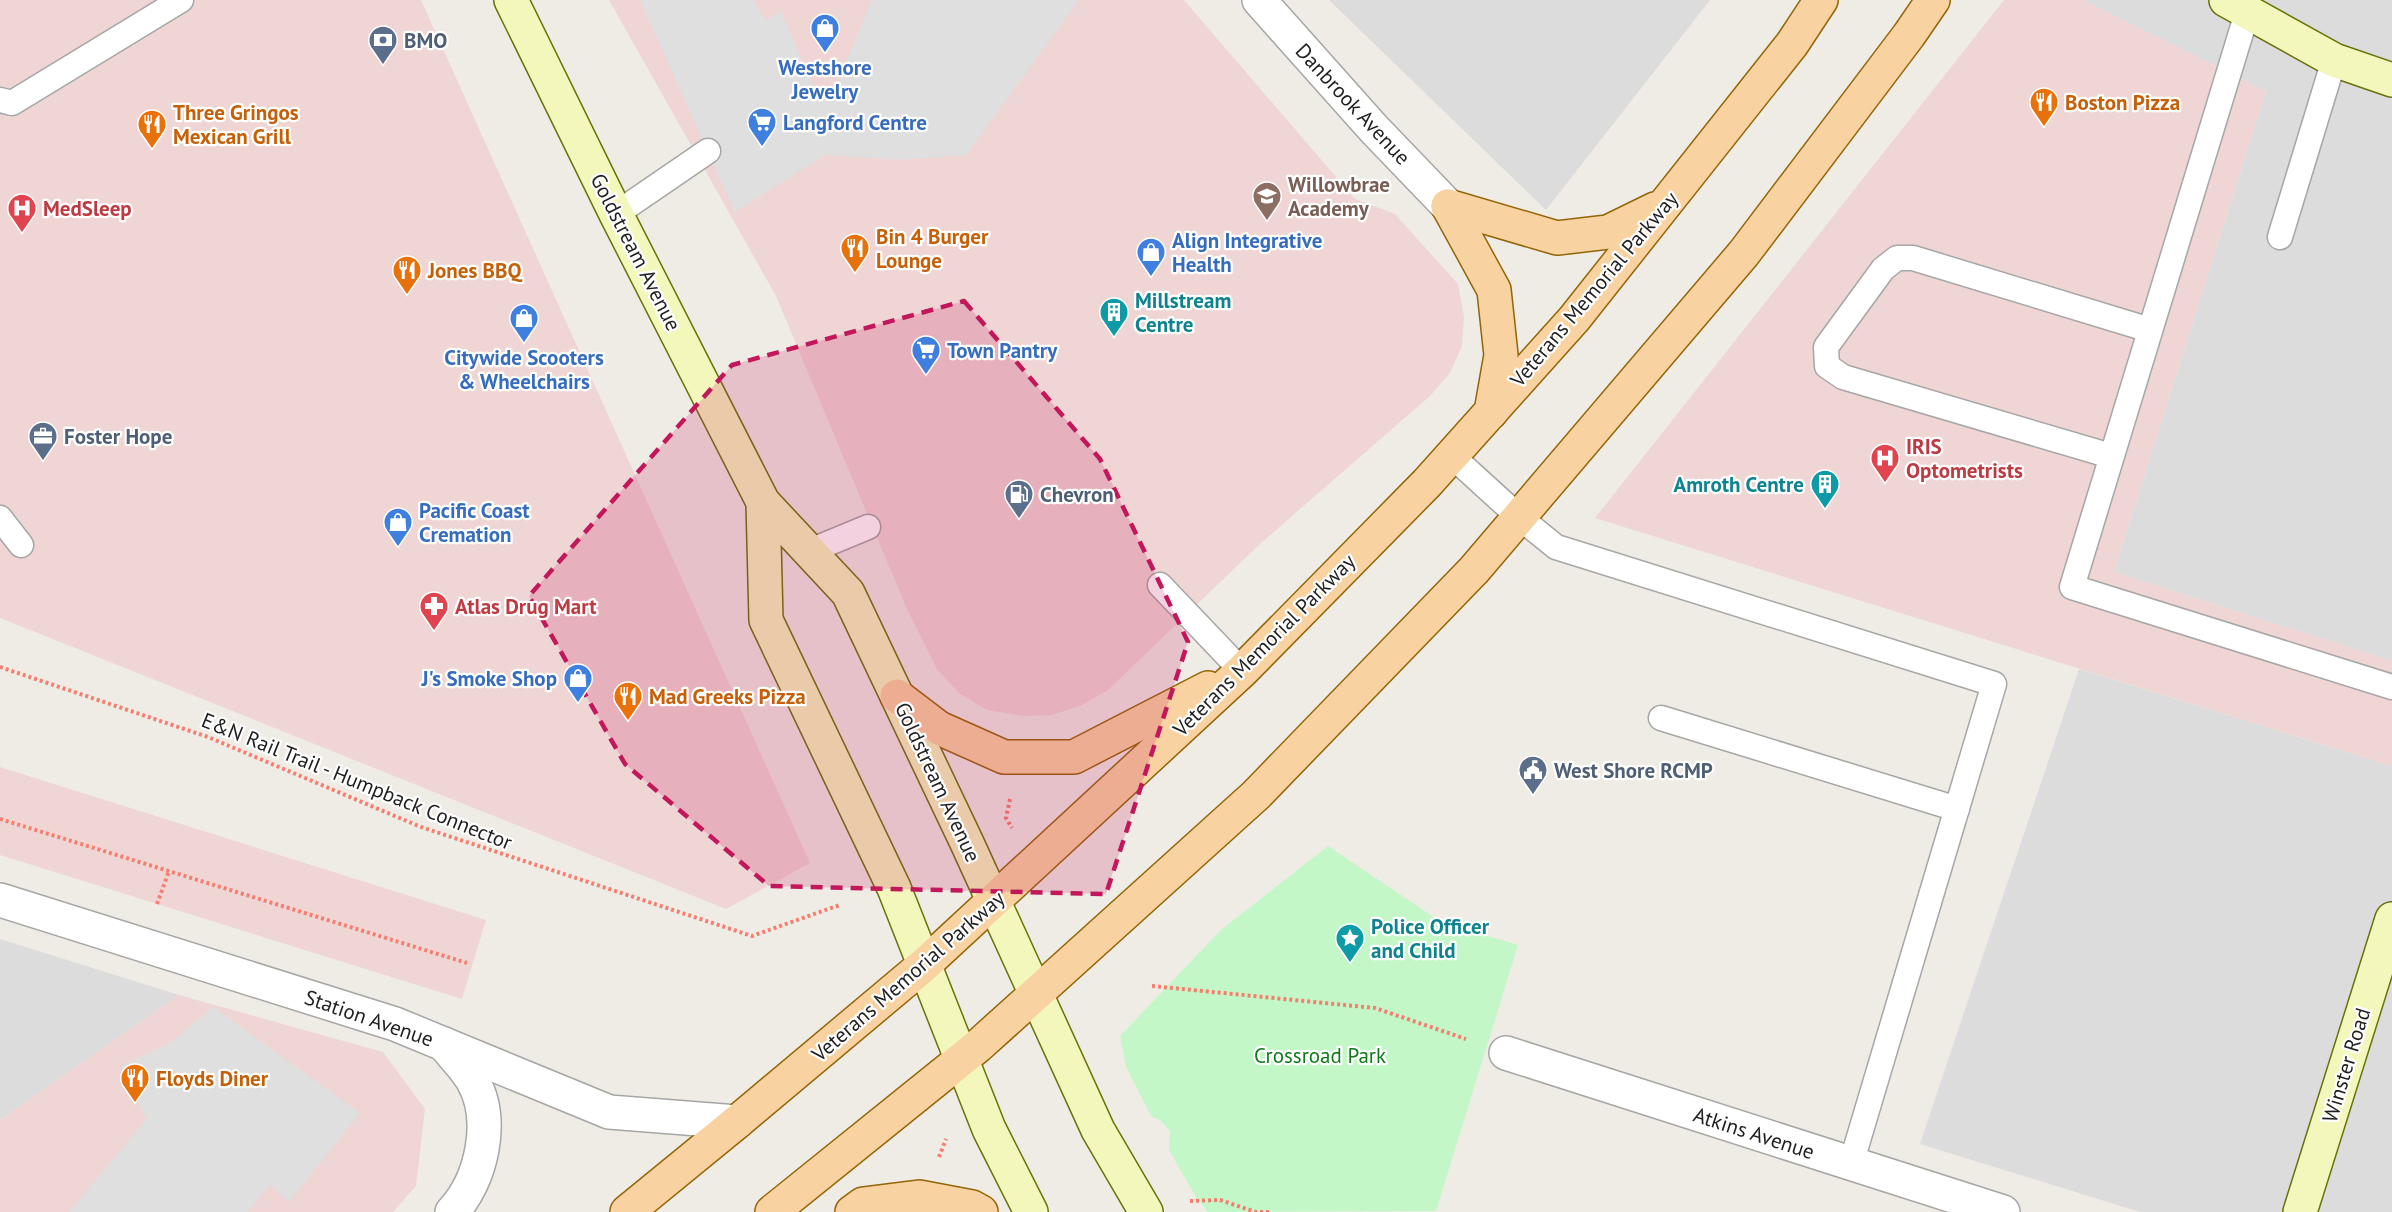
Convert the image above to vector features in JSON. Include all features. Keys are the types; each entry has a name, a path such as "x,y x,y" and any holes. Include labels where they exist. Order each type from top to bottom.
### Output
{"main road":[{"name":"Goldstream Avenue","path":"511,0 616,214 764,502 848,593 994,902 1098,1130 1146,1212"},
{"name":"Veterans Memorial Parkway","path":"627,1212 924,964 994,902 1242,671 1452,456 1574,319 1785,53 1821,0"},
{"path":"772,1212 962,1059 1256,795 1474,570 1744,253 1910,35 1933,0"},
{"path":"2236,7 2334,60 2392,80"},
{"path":"1448,206 1557,238 1608,232 1665,204"},
{"path":"1448,206 1494,290 1501,355 1491,412"},
{"name":"Goldstream Avenue","path":"764,502 766,620 894,888 989,1129 1032,1212"},
{"path":"897,696 939,728 1004,757 1074,757 1242,671"},
{"name":"Winster Road","path":"2300,1212 2392,919"},
{"path":"852,1212 863,1204 919,1197 972,1207 981,1212"}],"street":[{"name":"Danbrook Avenue","path":"1259,0 1374,129 1448,206"},
{"name":"Station Avenue","path":"0,900 395,1024 609,1112 737,1122"},
{"path":"442,1042 473,1082 484,1118 483,1151 476,1172 452,1212"},
{"name":"Atkins Avenue","path":"1506,1053 2003,1212"}],"lane":[{"path":"0,100 12,103 181,0"},
{"path":"2236,7 2150,330 2072,587 2392,687"},
{"path":"2280,237 2334,60"},
{"path":"616,214 708,151"},
{"path":"2111,456 1843,377 1827,366 1826,347 1883,269 1897,258 1913,258 2150,330"},
{"path":"1452,456 1556,547 1994,684 1851,1164"},
{"path":"0,518 21,545"},
{"path":"810,551 868,527"},
{"path":"1160,585 1242,671"},
{"path":"1661,718 1957,809"}],"path":[{"name":"E&N Rail Trail - Humpback Connector","path":"0,667 208,737 422,827 753,936 840,905"},
{"path":"0,819 467,963"},
{"path":"1006,819 1013,829"},
{"path":"155,910 169,871"},
{"path":"1152,986 1375,1008 1506,1053"},
{"path":"937,1163 946,1138"},
{"path":"1190,1201 1220,1200 1256,1212 1270,1212"}],"highlighted area":[{"path":"964,301 1100,459 1188,642 1106,894 769,886 625,764 529,596 732,365"}],"shaded area":[{"path":"0,0 421,0 810,863 726,909 0,618"},
{"path":"609,0 1184,0 1355,199 1395,214 1458,284 1464,317 1462,346 1450,373 1430,396 1261,543 1108,690 1082,705 1052,715 1024,716 987,710 959,693 937,669 907,609 776,296"},
{"path":"640,0 753,0 766,20 781,11 813,86 833,94 872,0 1079,0 966,155 899,160 825,155 735,212"},
{"path":"1329,0 1710,0 1546,210"},
{"path":"2004,0 2083,0 2266,91 2114,572 2392,661 2392,766 1595,518"},
{"path":"2083,0 2392,0 2392,661 2114,572 2266,91"},
{"path":"2079,669 2392,766 2392,1212 2140,1212 1920,1144"},
{"path":"0,767 486,920 462,999 0,855"},
{"path":"0,939 179,995 0,1120"},
{"path":"179,995 383,1052 425,1109 416,1186 393,1212 0,1212 0,1120"},
{"path":"213,1007 360,1113 289,1202 270,1185 248,1212 69,1212 147,1119 121,1066 172,1042"}],"green space":[{"name":"Crossroad Park","path":"1328,846 1441,922 1518,945 1436,1211 1208,1212 1196,1197 1169,1150 1170,1131 1161,1121 1151,1116 1126,1067 1120,1036 1221,930"}],"place":[{"name":"Westshore Jewelry","path":"825,54"},
{"name":"BMO","path":"383,66"},
{"name":"Boston Pizza","path":"2044,128"},
{"name":"Langford Centre","path":"762,148"},
{"name":"Three Gringos Mexican Grill","path":"152,150"},
{"name":"Willowbrae Academy","path":"1267,222"},
{"name":"MedSleep","path":"22,234"},
{"name":"Bin 4 Burger Lounge","path":"855,274"},
{"name":"Align Integrative Health","path":"1151,278"},
{"name":"Jones BBQ","path":"407,296"},
{"name":"Millstream Centre","path":"1114,338"},
{"name":"Citywide Scooters & Wheelchairs","path":"524,344"},
{"name":"Town Pantry","path":"926,376"},
{"name":"Foster Hope","path":"43,462"},
{"name":"IRIS Optometrists","path":"1885,484"},
{"name":"Amroth Centre","path":"1825,510"},
{"name":"Chevron","path":"1019,520"},
{"name":"Pacific Coast Cremation","path":"398,548"},
{"name":"Atlas Drug Mart","path":"434,632"},
{"name":"J's Smoke Shop","path":"578,704"},
{"name":"Mad Greeks Pizza","path":"628,722"},
{"name":"West Shore RCMP","path":"1533,796"},
{"name":"Police Officer and Child","path":"1350,964"},
{"name":"Floyds Diner","path":"135,1104"}]}
